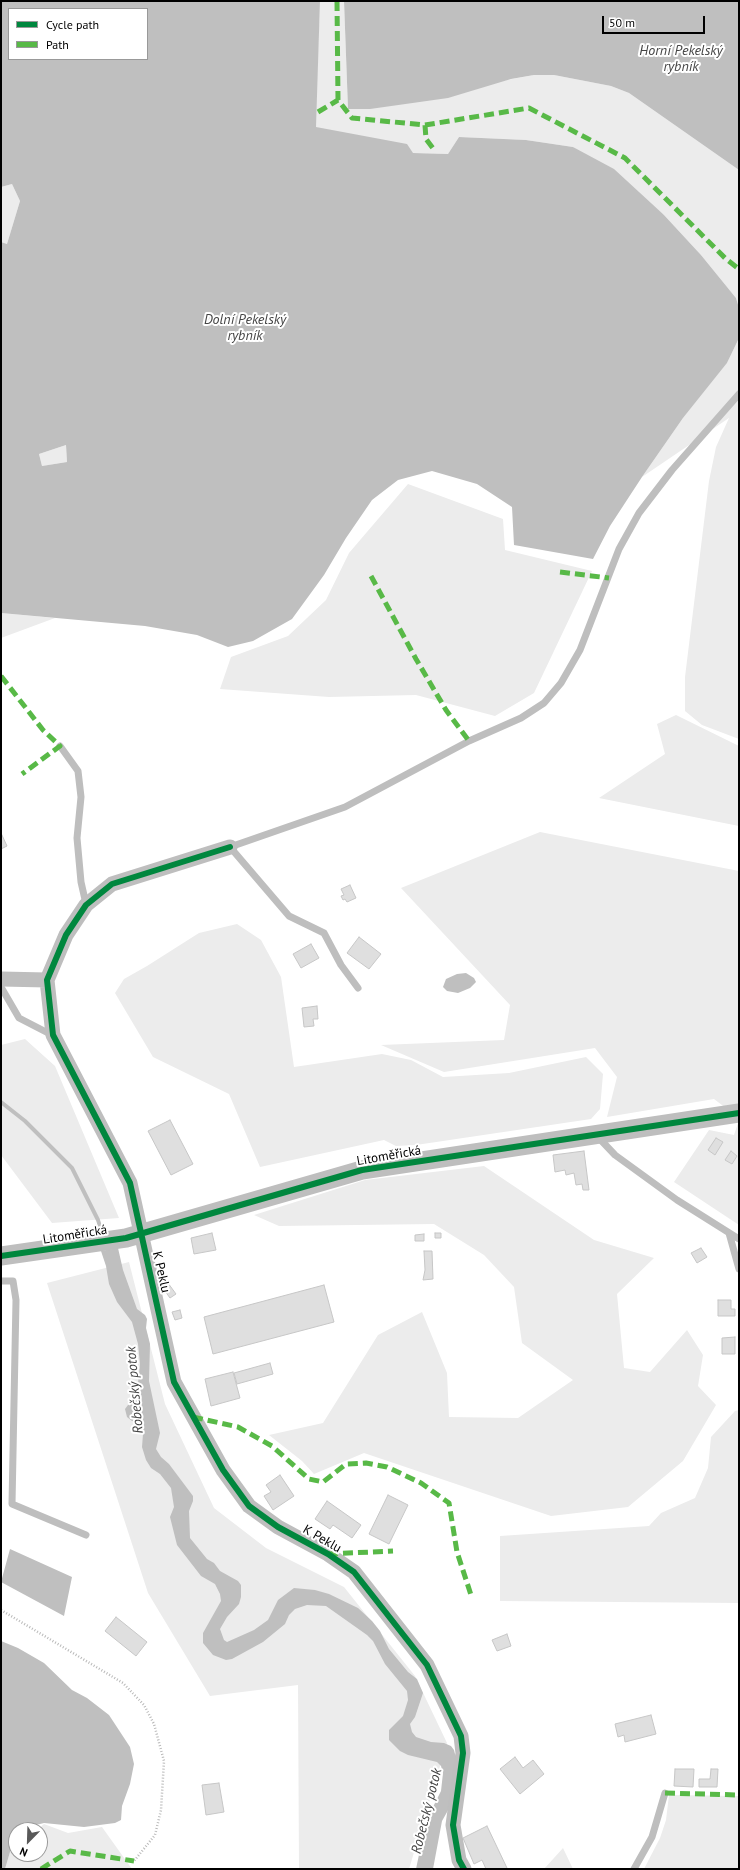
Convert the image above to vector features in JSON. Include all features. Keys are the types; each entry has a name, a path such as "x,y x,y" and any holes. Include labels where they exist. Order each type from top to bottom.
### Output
{"street":[{"path":"53,1035 48,980 66,935 86,905 112,884 230,846"},
{"path":"1,979 48,980"},
{"name":"K Peklu","path":"53,1035 130,1183 133,1236 174,1382 223,1470 249,1506 278,1527 328,1554 354,1572 427,1665 461,1736 463,1753 453,1825 459,1860 464,1869"},
{"name":"Litoměřická","path":"1,1256 83,1245 133,1236 362,1170 739,1114"}],"lane":[{"path":"358,988 342,965 324,933 288,916 230,846 345,807 469,741 521,718 544,703 561,682 580,650 619,549 639,513 672,470 739,394"},
{"path":"60,746 78,771 80,797 77,838 81,882 86,905"},
{"path":"1,987 19,1018 53,1035"},
{"path":"596,1135 621,1159 677,1200 739,1239"},
{"path":"729,1233 739,1269"},
{"path":"1,1281 13,1281 16,1300 12,1504 86,1535"},
{"path":"634,1869 652,1837 665,1793"}],"path":[{"path":"1,1610 123,1683 144,1705 154,1724 164,1761 161,1810 155,1835 134,1861"}],"shaded area":[{"path":"320,1 344,1 348,109 534,75 554,75 611,86 629,93 739,170 739,308 736,298 701,255 664,215 573,147 526,140 459,137 448,154 413,153 315,127"},
{"path":"12,184 20,201 7,244 1,242 1,187"},
{"path":"739,338 739,739 702,725 685,711 685,677 709,481 716,447 729,418 642,477 683,418 727,363"},
{"path":"66,445 67,462 42,466 39,454"},
{"path":"408,484 503,519 505,550 592,571 534,693 495,716 416,695 329,697 220,689 231,657 288,636 326,600 349,553"},
{"path":"1,613 55,618 1,638"},
{"path":"676,715 739,746 739,826 599,798 665,754 657,724"},
{"path":"540,832 739,871 739,1118 714,1099 607,1117 617,1077 595,1048 444,1072 381,1045 504,1040 510,1005 401,888"},
{"path":"237,924 261,940 281,977 294,1067 382,1054 411,1060 443,1077 509,1073 586,1057 603,1074 600,1109 591,1119 416,1145 396,1146 384,1140 260,1167 229,1094 153,1057 115,993 124,979 199,933"},
{"path":"25,1039 55,1066 119,1218 52,1223 1,1155 1,1045"},
{"path":"738,1123 739,1225 674,1182 709,1130 734,1135"},
{"path":"484,1166 594,1240 654,1258 617,1294 624,1368 650,1372 687,1330 703,1355 698,1386 716,1405 683,1461 628,1507 551,1516 364,1453 314,1474 302,1461 269,1435 323,1423 378,1335 422,1312 447,1373 449,1417 518,1418 573,1380 522,1343 514,1287 484,1255 434,1224 279,1226 254,1215 365,1180"},
{"path":"129,1262 165,1404 214,1508 266,1548 344,1587 415,1676 447,1743 409,1869 299,1869 298,1685 210,1696 148,1593 47,1283"},
{"path":"739,1410 739,1603 500,1601 500,1536 649,1526 661,1513 695,1498 708,1468 711,1437 735,1411"},
{"path":"669,1795 739,1796 739,1869 644,1869 660,1838 666,1820"},
{"path":"48,1826 68,1833 102,1827 132,1869 5,1869 8,1859 8,1862 48,1862"},
{"path":"563,1848 573,1869 544,1869"}],"water":[{"name":"Dolní Pekelský rybník","path":"1,1 320,1 316,127 407,144 413,153 448,154 459,137 526,140 573,147 614,169 664,215 701,255 736,298 739,308 739,338 727,363 683,418 642,477 610,526 593,559 514,545 512,507 477,484 432,471 398,480 372,500 346,538 324,575 292,619 253,641 228,647 197,635 145,626 1,613 1,242 7,244 20,201 12,184 1,187","holes":["66,445 67,462 42,466 39,454"]},
{"name":"Horní Pekelský rybník","path":"344,1 739,1 739,170 629,93 611,86 554,75 534,75 511,79 448,98 370,109 348,109"},
{"path":"466,973 474,978 476,982 470,988 458,993 447,991 443,987 446,979 457,974"},
{"path":"118,1248 123,1270 137,1309 145,1315 147,1319 146,1328 150,1344 149,1381 160,1433 156,1449 193,1496 193,1501 189,1511 190,1538 207,1559 214,1563 220,1571 238,1581 241,1585 241,1597 239,1604 227,1617 220,1629 224,1640 227,1642 254,1630 268,1620 278,1600 294,1588 315,1590 329,1594 358,1608 372,1621 380,1631 389,1649 408,1672 417,1679 423,1693 415,1717 410,1724 412,1732 416,1737 451,1746 454,1750 456,1758 451,1805 442,1821 433,1869 416,1869 421,1845 432,1809 441,1791 443,1773 441,1766 437,1762 408,1755 400,1751 389,1740 389,1730 403,1716 408,1700 407,1691 385,1664 373,1641 367,1635 326,1606 307,1605 295,1609 289,1615 285,1624 263,1642 232,1659 226,1660 213,1655 203,1643 203,1633 221,1601 220,1594 215,1584 201,1576 177,1545 170,1517 174,1507 171,1488 160,1474 151,1468 146,1460 142,1447 143,1434 141,1427 138,1423 127,1417 125,1409 137,1393 140,1364 138,1344 132,1322 117,1302 109,1284 106,1266 101,1251"},
{"path":"10,1549 72,1577 64,1616 1,1582"},
{"path":"1,1641 18,1648 44,1663 72,1690 87,1698 109,1715 130,1747 134,1764 130,1784 122,1806 121,1820 115,1823 84,1827 48,1823 48,1822 8,1822 8,1859 5,1869 1,1869"}],"building":[{"path":"1,833 7,846 1,849"},
{"path":"350,885 356,898 347,902 345,899 343,900 341,896 344,895 341,889"},
{"path":"359,937 381,954 369,969 347,953"},
{"path":"311,944 319,958 301,968 293,954"},
{"path":"317,1006 318,1019 313,1019 314,1026 304,1027 302,1008"},
{"path":"170,1120 193,1164 171,1175 148,1131"},
{"path":"716,1138 723,1142 715,1155 708,1150"},
{"path":"584,1151 589,1190 583,1190 582,1184 576,1185 574,1173 566,1175 565,1170 555,1172 553,1155"},
{"path":"731,1151 737,1156 732,1164 725,1160"},
{"path":"212,1233 216,1250 194,1254 191,1238"},
{"path":"435,1233 441,1233 441,1238 435,1238"},
{"path":"424,1234 424,1241 415,1241 415,1235"},
{"path":"701,1248 707,1257 697,1263 691,1253"},
{"path":"424,1251 432,1251 433,1279 423,1280 425,1270"},
{"path":"168,1283 176,1294 170,1298 162,1287"},
{"path":"324,1285 334,1322 213,1354 204,1317"},
{"path":"718,1300 731,1300 731,1309 735,1309 735,1316 718,1316"},
{"path":"180,1310 182,1318 175,1320 172,1312"},
{"path":"735,1337 735,1354 722,1354 722,1338"},
{"path":"270,1363 273,1374 237,1384 234,1373"},
{"path":"233,1372 240,1398 211,1406 205,1379"},
{"path":"280,1475 294,1496 273,1510 264,1496 271,1492 266,1485"},
{"path":"388,1495 408,1505 389,1544 369,1534"},
{"path":"327,1501 361,1525 352,1538 333,1525 330,1529 315,1519"},
{"path":"116,1617 147,1642 136,1656 105,1631"},
{"path":"507,1634 511,1646 497,1651 492,1640"},
{"path":"651,1715 656,1734 625,1742 624,1735 618,1737 615,1724"},
{"path":"515,1757 523,1768 533,1760 544,1774 520,1794 500,1769"},
{"path":"675,1769 694,1769 693,1787 674,1786"},
{"path":"711,1769 718,1769 717,1787 699,1787 699,1779 710,1779"},
{"path":"219,1783 224,1812 206,1815 202,1785"},
{"path":"487,1826 507,1868 505,1869 486,1869 482,1860 474,1864 463,1838"}],"waterway":[{"name":"Robečský potok","path":"1,1102 25,1121 72,1168 98,1220 103,1236"}],"marked path":[{"path":"337,1 338,100 352,118 425,125 529,108 625,158 726,259 739,269"},
{"path":"318,112 338,100"},
{"path":"425,125 426,139 435,151"},
{"path":"560,572 609,578"},
{"path":"371,576 416,659 446,710 469,741"},
{"path":"1,676 43,730 60,746 22,774"},
{"path":"193,1417 238,1427 272,1446 309,1479 323,1482 346,1464 366,1463 387,1467 421,1483 449,1503 457,1552 472,1598"},
{"path":"328,1554 393,1551"},
{"path":"665,1793 739,1795"},
{"path":"41,1869 70,1851 134,1861"}],"cycle path":[{"path":"230,847 112,884 86,905 66,935 47,980 53,1035 130,1183 174,1382 223,1470 249,1506 278,1527 328,1554 354,1572 427,1665 461,1736 463,1753 453,1825 459,1860 464,1869"},
{"path":"1,1256 126,1238 362,1170 739,1113"}]}
